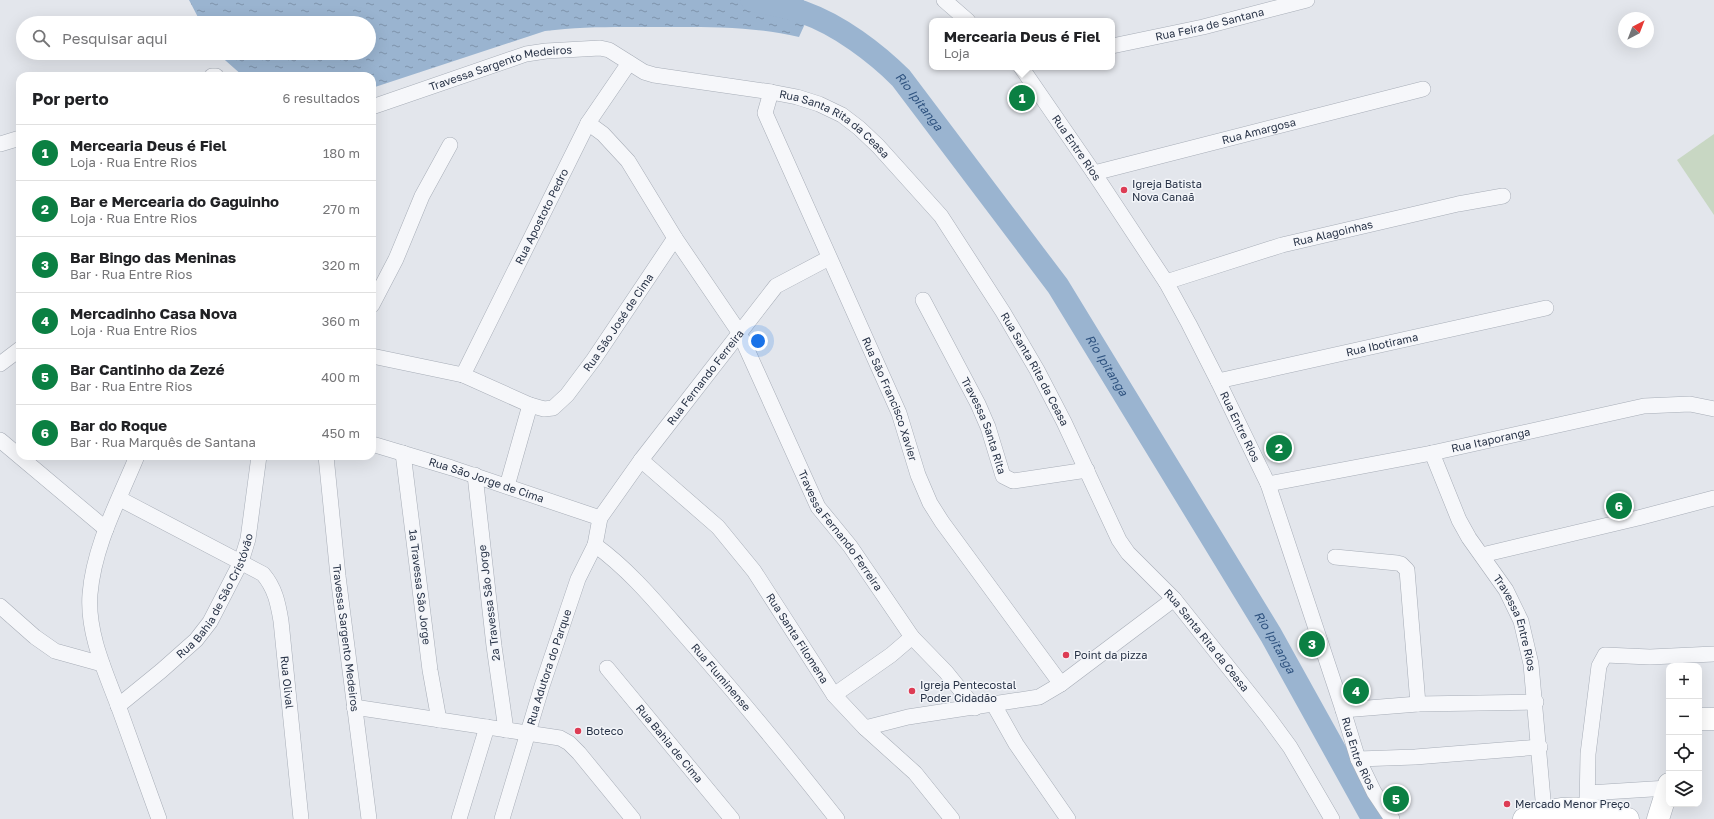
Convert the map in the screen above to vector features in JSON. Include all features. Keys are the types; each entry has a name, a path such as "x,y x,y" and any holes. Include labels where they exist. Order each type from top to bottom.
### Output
{"street":[{"path":"944,0 965,18"},
{"name":"Rua Feira de Santana","path":"1115,45 1203,27 1307,0"},
{"name":"Travessa Sargento Medeiros","path":"376,106 526,54 546,50 600,48 609,50 629,63"},
{"name":"Rua Santa Rita da Ceasa","path":"629,63 654,75 771,92 819,104 842,115 854,123 878,146 941,216 1003,312 1037,370 1087,470 1119,540 1128,553 1174,599 1290,747 1332,819"},
{"name":"Rua Apostoto Pedro","path":"463,375 588,123 629,63"},
{"name":"Rua Entre Rios","path":"1023,70 1094,173 1166,282 1218,381 1268,484 1358,759 1374,792 1392,819"},
{"name":"Rua Amargosa","path":"1094,173 1422,90"},
{"name":"Rua São Francisco Xavier","path":"771,92 765,113 899,413 918,475 930,503 968,558 1061,684"},
{"path":"588,123 603,134 628,161 675,238 739,332"},
{"path":"0,144 16,139"},
{"path":"376,297 396,259 422,196 450,145"},
{"name":"Rua Alagoinhas","path":"1166,282 1282,245 1458,204 1503,196"},
{"name":"Rua São José de Cima","path":"530,405 544,409 553,408 558,404 594,360 675,238"},
{"name":"Rua Fernando Ferreira","path":"600,518 641,460 776,286 829,258"},
{"name":"Travessa Santa Rita","path":"923,300 978,404 988,427 1003,476 1013,481 1087,470"},
{"name":"Rua Ibotirama","path":"1218,381 1546,308"},
{"name":"Travessa Fernando Ferreira","path":"739,332 818,507 850,546 912,637 946,672 975,708"},
{"path":"0,364 16,352"},
{"path":"376,357 463,375 530,405 507,486"},
{"name":"Rua Itaporanga","path":"1268,484 1432,453 1644,406 1690,404 1714,409"},
{"path":"0,440 16,453"},
{"name":"Rua São Jorge de Cima","path":"376,445 475,475 600,518"},
{"name":"1ª Travessa São Jorge","path":"403,453 430,670 439,720"},
{"name":"Travessa Entre Rios","path":"1432,453 1459,520 1469,538 1506,590 1521,621 1531,664 1536,702 1544,811"},
{"path":"24,460 106,529"},
{"path":"135,460 106,529 90,593 92,625 102,664 159,819"},
{"name":"Rua Bahia de São Cristóvão","path":"118,706 196,640 210,622 241,562 251,525 258,460"},
{"name":"Travessa Sargento Medeiros","path":"326,460 330,510 369,819"},
{"name":"Rua Santa Filomena","path":"641,460 718,526 750,565 834,695 865,728 914,773 952,819"},
{"name":"2ª Travessa São Jorge","path":"475,475 494,646 506,730"},
{"path":"1482,555 1638,518 1714,498"},
{"name":"Rua Olival","path":"120,499 241,562 262,574 271,583 278,602 301,819"},
{"name":"Rua Adutora do Parque","path":"502,819 528,732 578,578 595,545 600,518"},
{"name":"Rua Fluminense","path":"595,545 625,568 645,590 735,692 837,819"},
{"path":"1335,557 1397,563 1402,564 1408,570 1418,704"},
{"path":"865,728 908,717 975,708 1039,697 1061,684 1174,599"},
{"path":"0,606 55,651 102,664"},
{"path":"834,695 891,655 912,637"},
{"path":"1588,801 1588,754 1596,702 1599,666 1605,655 1697,661 1714,654"},
{"name":"Rua Bahia de Cima","path":"607,668 732,819"},
{"path":"1343,710 1418,704 1536,702"},
{"path":"994,705 1016,744 1068,819"},
{"path":"354,707 560,738 570,744 633,819"},
{"path":"1702,719 1714,719"},
{"path":"459,819 487,728"},
{"path":"1358,759 1415,757 1540,747"},
{"path":"1524,819 1544,811 1666,786"},
{"path":"1658,819 1666,793"},
{"path":"1588,801 1604,811 1628,819"}],"green space":[{"path":"1714,134 1714,215 1677,160"}],"water":[{"path":"189,0 804,0 803,3 813,6 799,37 764,31 711,27 601,27 545,31 376,87 376,72 238,72 225,60 376,60 376,16 197,16"}],"waterway":[{"name":"Rio Ipitanga","path":"752,0 785,7 818,18 844,32 869,50 901,78 1058,286 1271,635 1373,819"}],"place":[{"name":"Mercearia Deus é Fiel","path":"1022,98"},
{"name":"Igreja Batista Nova Canaã","path":"1124,190"},
{"name":"Bar e Mercearia do Gaguinho","path":"1279,448"},
{"name":"Bar do Roque","path":"1619,506"},
{"name":"Bar Bingo das Meninas","path":"1312,644"},
{"name":"Point da pizza","path":"1066,655"},
{"name":"Igreja Pentecostal Poder Cidadão","path":"912,691"},
{"name":"Mercadinho Casa Nova","path":"1356,691"},
{"name":"Boteco","path":"578,731"},
{"name":"Bar Cantinho da Zezé","path":"1396,799"},
{"name":"Mercado Menor Preço","path":"1507,804"}]}
